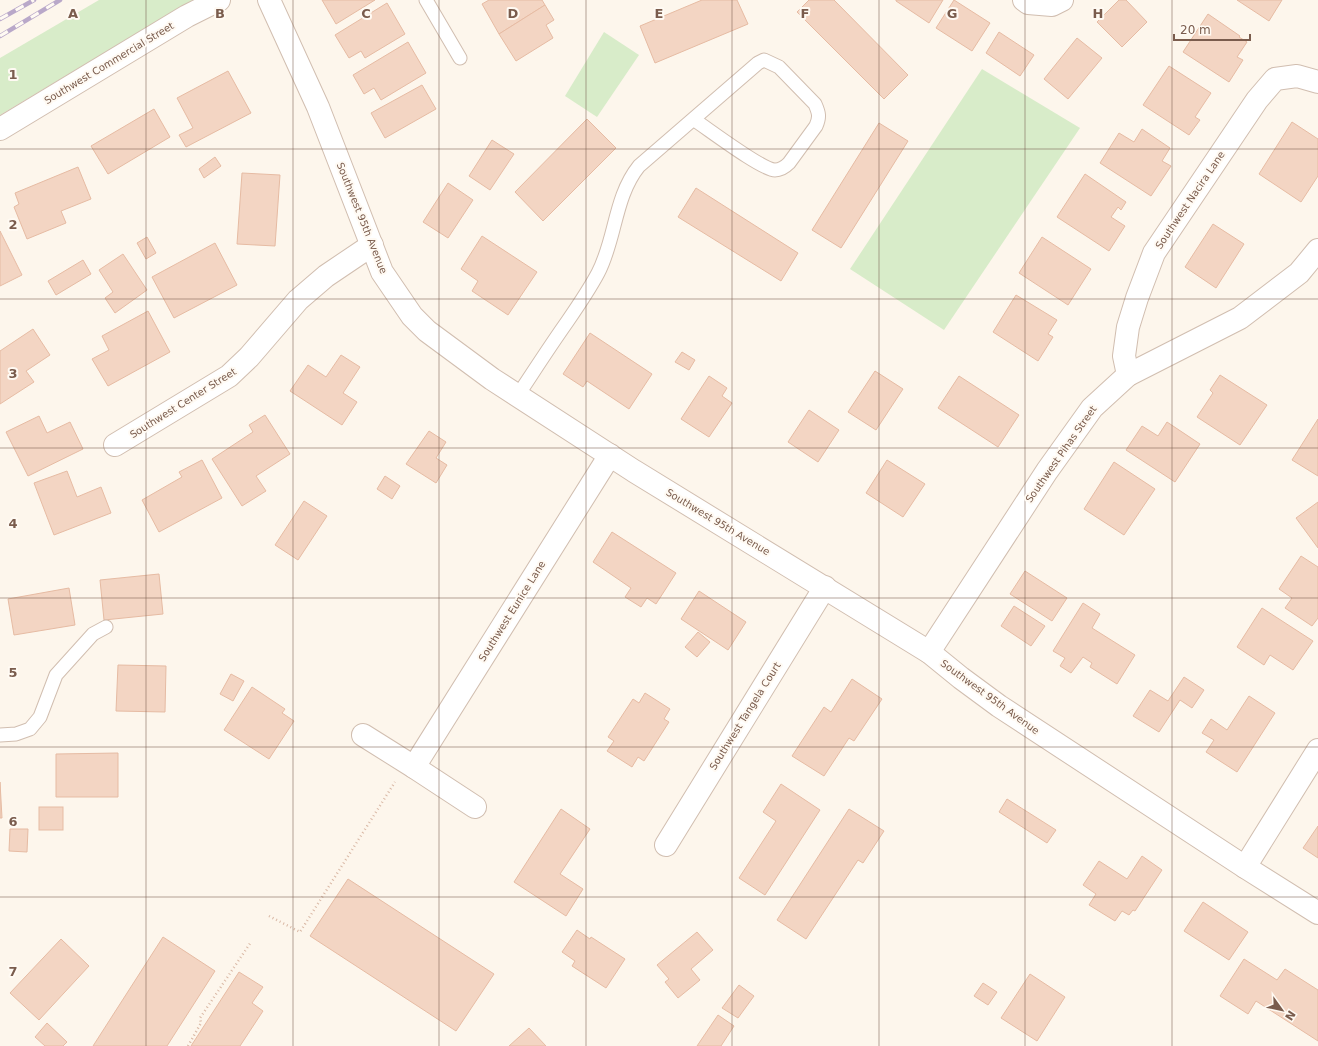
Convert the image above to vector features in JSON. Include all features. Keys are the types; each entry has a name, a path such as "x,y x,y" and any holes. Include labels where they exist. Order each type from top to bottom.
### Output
{"street":[{"name":"Southwest Commercial Street","path":"0,129 186,16 219,0"},
{"name":"Southwest 95th Avenue","path":"269,0 318,107 382,272 412,316 427,331 492,379 929,652 999,706 1318,913"},
{"path":"1024,0 1028,3 1052,6 1062,0"},
{"name":"Southwest Nacira Lane","path":"1128,375 1124,356 1128,327 1154,253 1257,100 1275,79 1297,76 1318,82"},
{"name":"Southwest Center Street","path":"115,445 229,376 248,357 298,300 321,280 372,245"},
{"name":"Southwest Pihas Street","path":"929,652 1047,471 1092,408 1128,375 1240,318 1299,273 1318,250"},
{"name":"Southwest Eunice Lane","path":"414,767 610,454"},
{"name":"Southwest Tangela Court","path":"666,845 825,587"},
{"path":"363,735 475,807"},
{"path":"1245,867 1318,750"}],"lane":[{"path":"426,0 460,58"},
{"path":"518,395 598,273 604,258 621,199 632,175 639,166 693,119 758,63 764,60 779,67 815,104 819,112 819,119 816,126 789,163 783,168 774,170 761,166 693,119"},
{"path":"0,735 16,734 30,729 40,717 56,675 93,634 106,627"}],"path":[{"path":"269,916 300,932 396,782 414,767"},
{"path":"188,1046 201,1023 200,1018 251,942"}],"green space":[{"path":"99,0 193,0 0,115 0,58"},
{"path":"604,32 639,55 597,117 565,96"},
{"path":"982,69 1080,128 944,330 850,269"}],"building":[{"path":"322,0 375,0 336,24"},
{"path":"489,0 542,0 545,5 499,34 482,4"},
{"path":"702,0 737,0 748,24 655,63 640,26"},
{"path":"809,0 834,0 908,75 884,99 797,12"},
{"path":"896,0 943,0 929,23"},
{"path":"954,0 990,23 972,51 936,28"},
{"path":"1119,0 1126,0 1147,22 1122,47 1097,22"},
{"path":"1237,0 1282,0 1269,21"},
{"path":"387,3 405,34 365,58 361,51 349,58 335,35"},
{"path":"545,5 554,20 546,25 553,38 516,61 499,34"},
{"path":"1208,14 1247,42 1237,57 1243,60 1229,82 1183,52"},
{"path":"999,32 1034,55 1020,76 986,53"},
{"path":"1077,38 1102,58 1068,99 1044,79"},
{"path":"408,42 426,73 381,100 374,88 364,94 353,75"},
{"path":"1169,66 1211,93 1195,117 1200,120 1189,135 1143,105"},
{"path":"228,71 251,113 186,147 179,135 193,128 177,98"},
{"path":"422,85 436,109 385,138 371,113"},
{"path":"154,109 170,137 108,174 91,146"},
{"path":"587,119 616,148 543,221 515,192"},
{"path":"1292,122 1318,139 1318,176 1301,202 1259,174"},
{"path":"879,123 908,141 841,248 812,230"},
{"path":"1142,129 1170,148 1162,161 1171,166 1151,196 1100,163 1119,133 1134,142"},
{"path":"492,140 514,154 490,190 469,176"},
{"path":"215,157 221,166 204,178 199,169"},
{"path":"78,167 91,199 61,211 66,223 27,239 14,207 19,204 15,193"},
{"path":"242,173 280,175 275,246 237,244"},
{"path":"1085,174 1126,202 1121,210 1118,207 1111,217 1125,226 1109,251 1057,217"},
{"path":"448,183 473,200 448,238 423,222"},
{"path":"696,188 798,253 781,281 678,217"},
{"path":"1213,224 1244,244 1216,288 1185,267"},
{"path":"0,231 22,275 0,286"},
{"path":"482,236 537,272 508,315 472,291 478,281 461,269"},
{"path":"147,237 156,253 146,259 137,243"},
{"path":"1042,237 1091,269 1068,305 1019,273"},
{"path":"215,243 237,285 174,318 152,277"},
{"path":"123,254 147,290 115,313 105,298 113,292 99,270"},
{"path":"83,260 91,274 56,295 48,281"},
{"path":"1016,295 1057,320 1048,334 1053,337 1038,361 993,332"},
{"path":"148,311 170,352 108,386 92,359 109,350 102,336"},
{"path":"33,329 50,355 26,371 34,382 0,404 0,351"},
{"path":"590,333 652,374 629,409 587,381 583,387 563,374"},
{"path":"682,352 695,360 689,370 675,362"},
{"path":"341,355 360,367 343,393 357,402 342,425 290,391 308,365 326,377"},
{"path":"875,371 903,389 876,430 848,412"},
{"path":"1220,375 1267,405 1240,445 1197,417 1213,393 1210,390"},
{"path":"709,376 727,388 722,396 732,403 709,437 681,419"},
{"path":"959,376 1019,415 998,447 938,408"},
{"path":"809,410 839,430 818,462 788,442"},
{"path":"265,415 290,454 256,476 266,491 242,506 212,459 253,432 249,425"},
{"path":"39,416 47,433 70,422 83,449 28,476 6,432"},
{"path":"1318,419 1318,476 1292,460"},
{"path":"1167,422 1200,444 1175,482 1126,450 1142,426 1158,436"},
{"path":"429,431 446,442 436,458 447,465 436,483 406,464"},
{"path":"202,460 222,498 159,532 142,500 182,477 179,472"},
{"path":"887,460 925,484 903,517 866,493"},
{"path":"1114,462 1155,489 1124,535 1084,509"},
{"path":"67,471 77,497 101,487 111,513 54,535 34,483"},
{"path":"385,476 400,486 392,499 377,489"},
{"path":"304,501 327,516 298,560 275,545"},
{"path":"1318,502 1318,548 1296,518"},
{"path":"612,532 676,573 656,604 647,598 641,607 625,597 631,588 593,562"},
{"path":"1301,556 1318,567 1318,618 1312,626 1285,608 1292,598 1279,589"},
{"path":"1025,571 1067,598 1052,621 1010,594"},
{"path":"159,574 163,614 104,620 100,580"},
{"path":"69,588 75,625 14,635 8,599"},
{"path":"699,591 746,622 728,650 681,619"},
{"path":"1083,603 1100,614 1092,628 1135,655 1117,684 1090,667 1092,663 1083,657 1071,673 1060,666 1065,658 1053,651"},
{"path":"1014,606 1045,626 1031,646 1001,626"},
{"path":"1262,608 1313,641 1293,670 1270,655 1264,665 1237,647"},
{"path":"698,632 710,642 697,657 685,647"},
{"path":"118,665 166,666 165,712 116,711"},
{"path":"231,674 244,681 233,701 220,694"},
{"path":"1184,677 1204,690 1192,708 1180,700 1159,732 1133,716 1150,690 1168,701"},
{"path":"852,679 882,699 854,741 849,738 824,776 792,756 824,707 831,712"},
{"path":"252,687 285,709 282,713 294,721 269,759 224,730"},
{"path":"645,693 670,709 664,719 669,722 644,761 638,757 632,767 607,751 614,741 608,737 633,699 639,703"},
{"path":"1249,696 1275,713 1237,772 1206,752 1214,740 1202,733 1211,719 1227,730"},
{"path":"118,753 118,797 56,797 56,754"},
{"path":"0,782 2,818 0,818"},
{"path":"781,784 820,810 765,895 739,878 776,821 763,812"},
{"path":"1007,799 1056,830 1047,843 999,812"},
{"path":"39,807 63,807 63,830 39,830"},
{"path":"561,809 590,829 560,874 583,889 566,916 514,882"},
{"path":"849,809 884,831 863,863 858,860 806,939 777,920"},
{"path":"1318,826 1318,858 1303,848"},
{"path":"10,829 28,829 27,852 9,851"},
{"path":"1142,856 1162,870 1135,911 1133,910 1129,915 1122,911 1115,921 1089,905 1096,894 1083,885 1099,861 1127,879"},
{"path":"348,879 494,974 456,1031 310,936"},
{"path":"1203,902 1248,932 1229,960 1184,931"},
{"path":"577,930 590,939 591,937 625,959 606,988 572,966 575,961 562,952"},
{"path":"697,932 713,950 691,969 700,980 678,998 665,982 669,979 657,965"},
{"path":"163,937 215,971 167,1046 93,1046"},
{"path":"61,939 89,966 39,1020 10,993"},
{"path":"1244,959 1277,980 1285,969 1318,990 1318,1041 1256,1001 1248,1014 1220,996"},
{"path":"239,972 263,987 252,1003 263,1011 240,1046 191,1046"},
{"path":"1030,974 1065,997 1037,1041 1001,1018"},
{"path":"983,983 997,992 988,1005 974,996"},
{"path":"739,985 754,996 738,1018 722,1008"},
{"path":"718,1015 734,1026 721,1046 697,1046"},
{"path":"47,1023 67,1042 63,1046 45,1046 35,1037"},
{"path":"529,1028 546,1046 509,1046"}],"railway":[{"path":"0,19 34,0"},
{"path":"0,36 60,0"}]}
